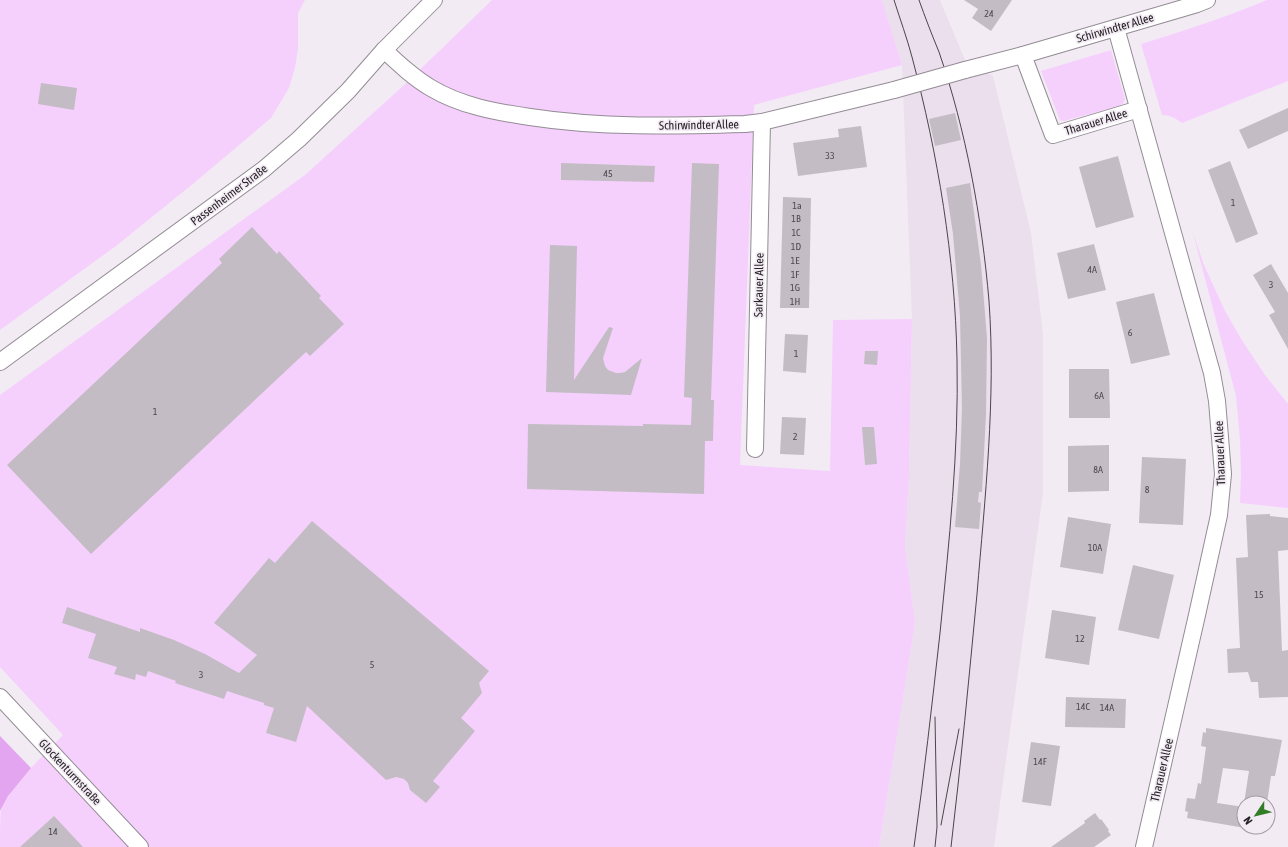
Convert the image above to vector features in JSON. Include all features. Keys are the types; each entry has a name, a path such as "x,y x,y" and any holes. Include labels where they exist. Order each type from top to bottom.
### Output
{"street":[{"name":"Passenheimer Straße","path":"0,362 264,169 299,139 338,101 384,50 434,0"},
{"name":"Schirwindter Allee","path":"384,50 406,71 432,89 464,103 493,112 578,123 642,126 745,124 762,122 894,90 1024,55 1207,0"},
{"name":"Tharauer Allee","path":"1116,28 1212,372 1217,401 1223,474 1216,531 1144,847"},
{"name":"Tharauer Allee","path":"1024,55 1053,135 1139,109"},
{"name":"Sarkauer Allee","path":"755,449 762,122"},
{"name":"Glockenturmstraße","path":"0,697 140,847"}],"shaded area":[{"path":"0,0 305,0 298,13 298,49 295,68 289,88 271,118 116,246 0,330"},
{"path":"492,0 882,1 902,65 754,105 740,465 830,471 833,320 912,319 909,476 905,546 915,623 879,847 0,847 1,810 5,801 19,781 63,735 0,667 0,395 305,175 404,85"},
{"path":"881,0 940,0 965,60 993,76 1031,233 1043,334 1043,493 994,847 879,847 915,623 905,546 909,476 912,319 902,65"},
{"path":"1267,0 1288,0 1288,81 1182,123 1172,117 1162,115 1141,44 1205,24"},
{"path":"1111,50 1125,99 1123,104 1064,121 1060,120 1041,71"},
{"path":"1193,233 1204,265 1225,311 1265,375 1288,404 1288,508 1240,503 1240,440 1236,396"},
{"path":"0,736 31,768 8,796 0,811"}],"building":[{"path":"964,0 1012,0 991,31 972,18 978,9"},
{"path":"41,83 77,88 74,110 38,104"},
{"path":"1288,108 1288,131 1248,149 1239,130"},
{"path":"955,113 961,140 935,146 929,119"},
{"path":"861,126 867,167 798,176 793,143 839,137 838,129"},
{"path":"1118,156 1134,217 1096,228 1079,167"},
{"path":"1230,161 1258,234 1236,243 1208,170"},
{"path":"561,163 655,166 654,182 561,180"},
{"path":"692,163 719,164 711,400 714,400 713,441 705,441 704,494 527,489 528,424 643,426 643,424 691,425 692,398 684,397"},
{"path":"970,183 981,265 987,338 986,414 982,492 979,492 978,502 981,503 979,529 955,527 960,464 962,409 960,316 953,234 946,188"},
{"path":"783,197 811,198 809,308 780,308"},
{"path":"252,227 277,254 279,251 321,296 319,298 344,324 310,356 306,352 91,554 7,465 222,263 219,259"},
{"path":"1094,244 1106,290 1068,299 1057,253"},
{"path":"550,245 577,246 574,380 609,327 613,328 603,358 605,366 608,370 616,373 625,372 642,358 631,395 546,392"},
{"path":"1271,264 1288,293 1288,349 1269,315 1275,312 1253,275"},
{"path":"1154,293 1170,355 1131,364 1116,302"},
{"path":"785,334 808,335 806,373 783,371"},
{"path":"865,351 878,351 877,365 864,364"},
{"path":"1069,369 1109,369 1110,418 1069,418"},
{"path":"782,417 806,418 804,455 780,454"},
{"path":"862,427 874,427 877,464 865,465"},
{"path":"1109,445 1109,491 1068,492 1068,446"},
{"path":"1142,457 1186,459 1183,525 1139,523"},
{"path":"1270,514 1270,516 1288,518 1288,550 1278,551 1282,651 1288,650 1288,697 1259,698 1258,682 1251,682 1248,672 1228,673 1227,649 1240,648 1236,558 1248,557 1246,515"},
{"path":"1068,517 1111,524 1103,574 1060,567"},
{"path":"312,521 489,671 479,683 482,693 461,718 475,731 433,781 440,787 426,803 410,790 408,783 404,779 396,777 386,780 307,706 296,742 266,733 274,708 264,705 264,703 227,691 224,699 175,683 176,681 148,671 146,677 136,674 135,680 114,674 117,667 88,658 96,634 62,623 67,607 140,632 140,628 174,640 205,654 239,673 257,655 214,623 269,558 275,563"},
{"path":"1133,565 1174,575 1159,639 1118,630"},
{"path":"1052,610 1096,617 1089,665 1045,658"},
{"path":"1066,697 1126,699 1125,728 1065,727"},
{"path":"1206,728 1282,740 1275,776 1271,776 1268,795 1245,795 1249,771 1223,768 1217,803 1236,806 1236,826 1187,818 1188,812 1185,811 1187,798 1195,799 1198,783 1201,784 1206,747 1201,746 1203,732 1206,733"},
{"path":"1031,742 1060,746 1051,806 1022,802"},
{"path":"1095,813 1109,830 1108,831 1111,835 1094,847 1051,847 1085,823 1084,821"},
{"path":"54,816 83,847 20,847"}],"tram line":[{"path":"894,0 912,57 930,131 944,206 953,283 957,359 955,462 950,531 925,767 914,847"},
{"path":"919,0 949,82 972,175 986,270 991,338 989,448 962,752 951,847"},
{"path":"935,717 937,827 935,847"},
{"path":"941,825 959,729"}]}
